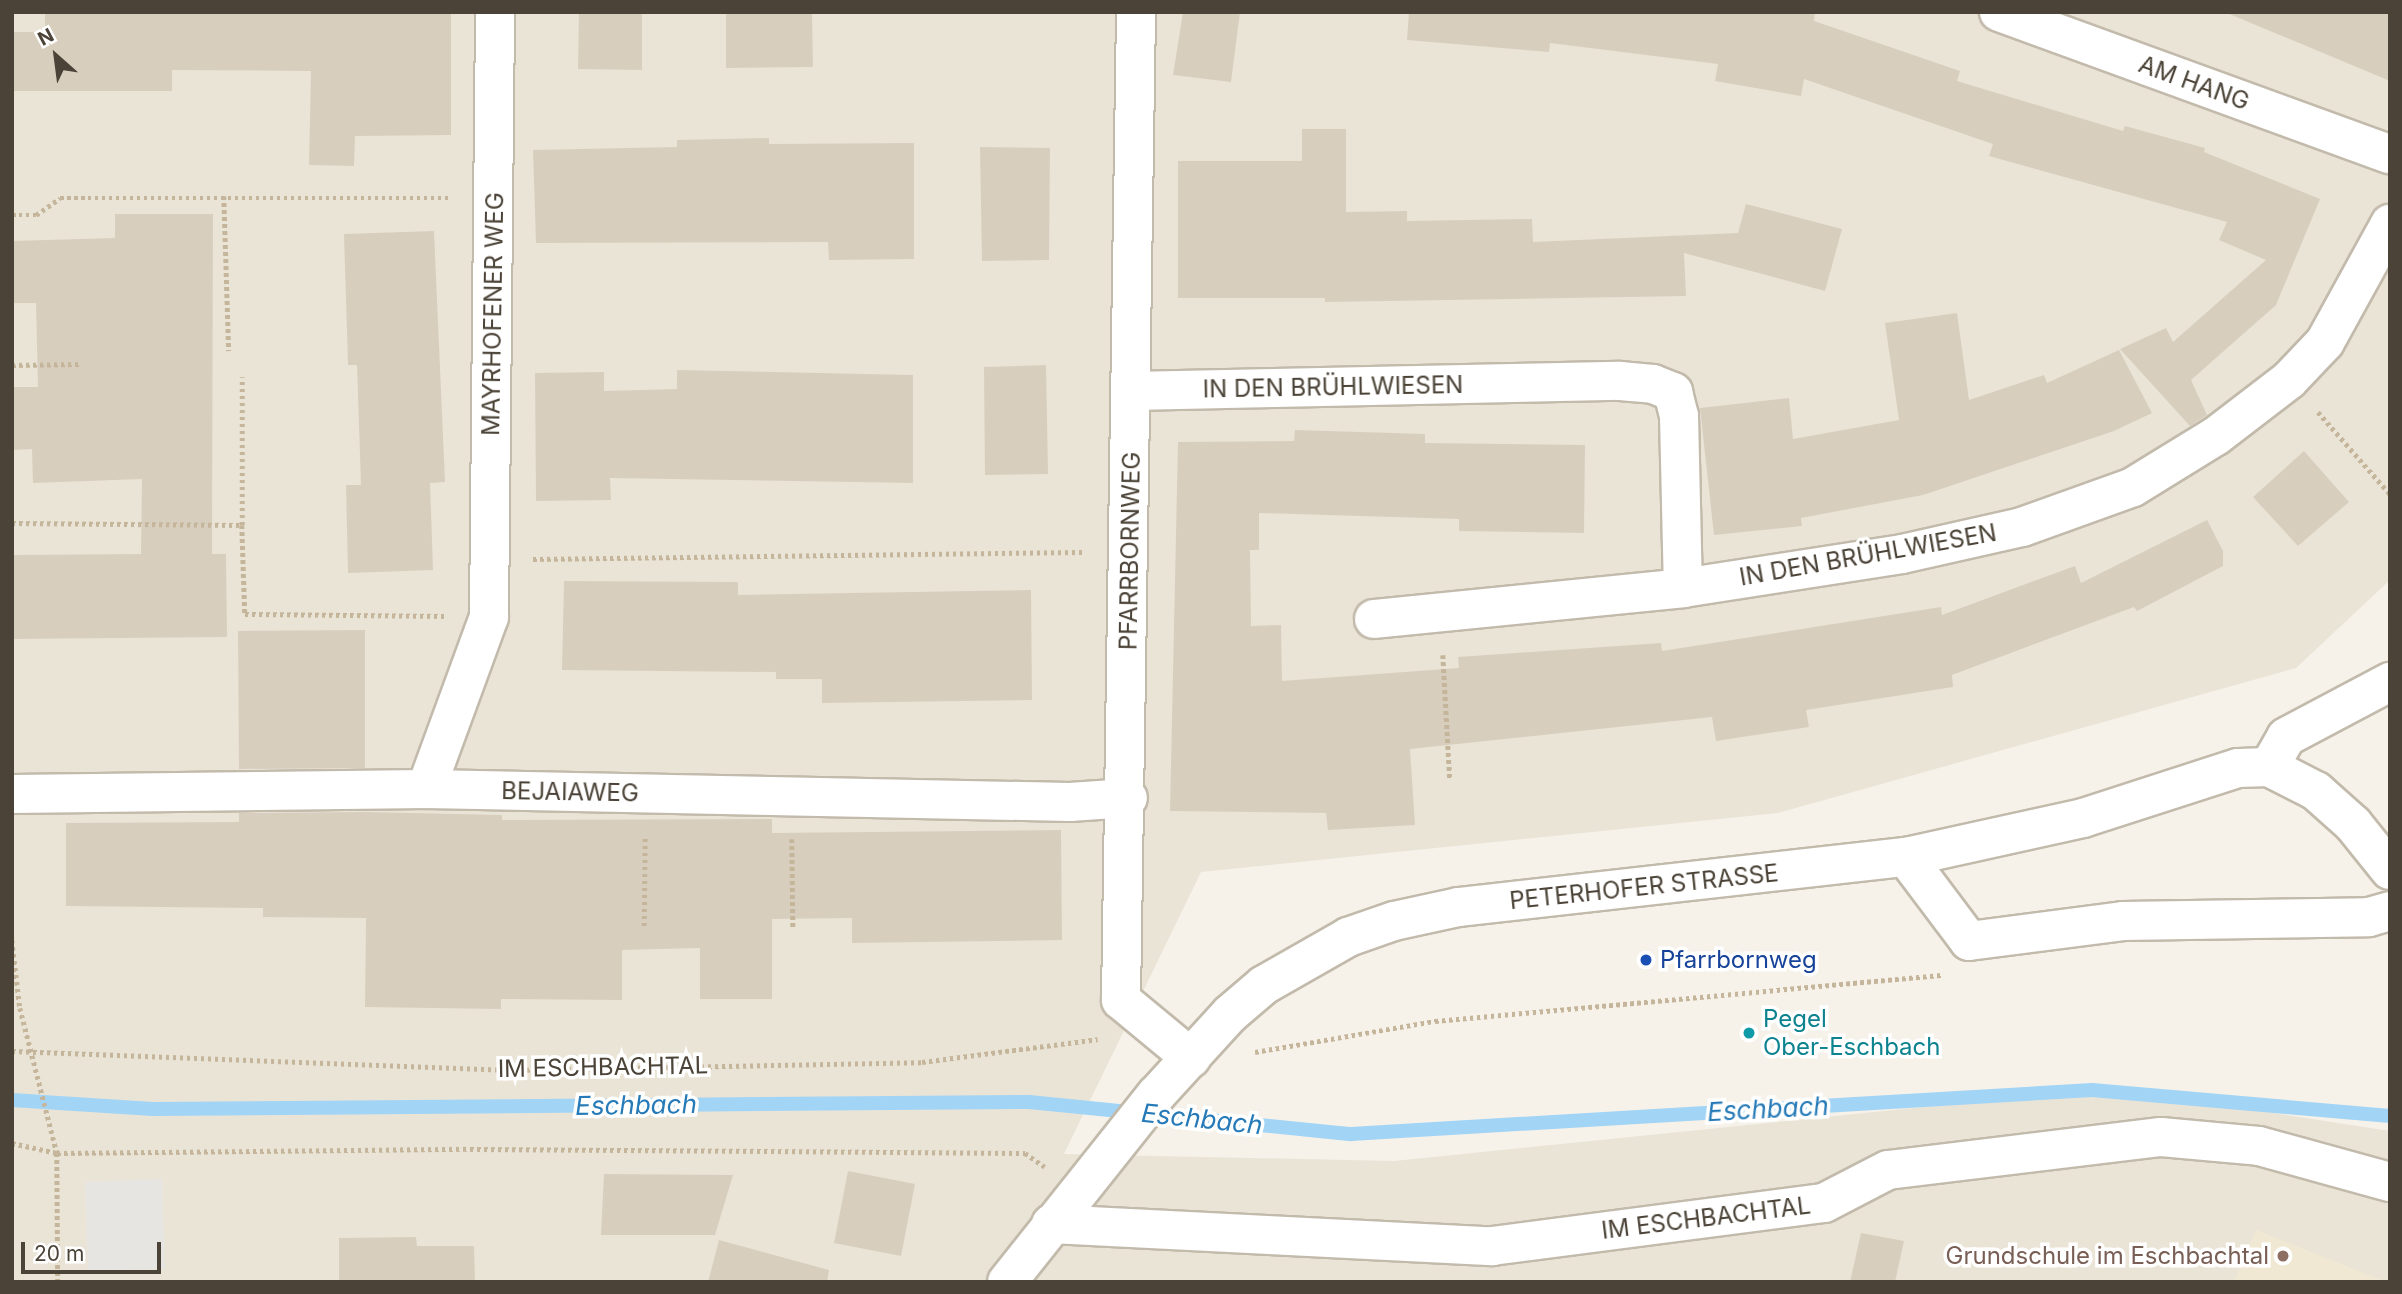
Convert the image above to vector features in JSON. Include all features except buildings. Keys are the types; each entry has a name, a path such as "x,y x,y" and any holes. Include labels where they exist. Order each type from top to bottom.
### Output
{"street":[{"name":"MAYRHOFENER WEG","path":"426,789 489,617 495,12"},
{"name":"PFARRBORNWEG","path":"1136,12 1128,798 1121,1000 1191,1058"},
{"name":"AM HANG","path":"1999,12 2390,153"},
{"name":"IN DEN BRÜHLWIESEN","path":"1374,619 1683,588 1902,554 2022,527 2133,487 2216,436 2289,380 2325,342 2390,224"},
{"name":"IN DEN BRÜHLWIESEN","path":"1131,391 1620,381 1653,384 1673,392 1679,416 1683,588"},
{"path":"2390,682 2286,737 2269,767 2316,791 2353,824 2390,870"},
{"name":"PETERHOFER STRASSE","path":"1007,1282 1156,1095 1230,1014 1264,985 1348,937 1394,920 1459,907 1906,856 2083,818 2238,768 2269,767"},
{"name":"BEJAIAWEG","path":"12,794 426,789 1070,802 1128,798"},
{"path":"1906,856 1969,941 2123,921 2369,917 2390,911"},
{"name":"IM ESCHBACHTAL","path":"1051,1224 1492,1246 1824,1203 1888,1170 2161,1137 2259,1146 2390,1182"}],"path":[{"path":"224,196 229,351"},
{"path":"12,215 36,215 60,198 224,196 495,199"},
{"path":"12,365 80,364"},
{"path":"242,377 245,614 489,617"},
{"path":"2289,380 2390,494"},
{"path":"12,523 242,525"},
{"path":"490,559 1130,552"},
{"path":"1440,612 1450,780"},
{"path":"644,926 645,793"},
{"path":"792,796 793,927"},
{"path":"12,940 20,1008 57,1153 58,1282"},
{"path":"1191,1058 1240,1055 1435,1021 1953,974"},
{"name":"IM ESCHBACHTAL","path":"12,1051 512,1070 922,1062 1097,1039 1111,1041"},
{"path":"12,1143 57,1153 470,1149 1025,1153 1079,1190"}],"shaded area":[{"path":"12,12 2390,12 2390,580 2296,668 1778,813 1201,872 1064,1154 1394,1161 2110,1088 2390,1131 2390,1282 12,1282"},
{"path":"162,1179 165,1269 88,1271 85,1182"},
{"name":"Grundschule im Eschbachtal","path":"2256,1230 2386,1282 2234,1282"}],"waterway":[{"name":"Eschbach","path":"12,1100 153,1109 1029,1102 1351,1134 2092,1090 2390,1116"}],"place":[{"name":"Pfarrbornweg","path":"1646,960"},
{"name":"Pegel Ober-Eschbach","path":"1749,1033"},
{"name":"Grundschule im Eschbachtal","path":"2283,1256"}]}
